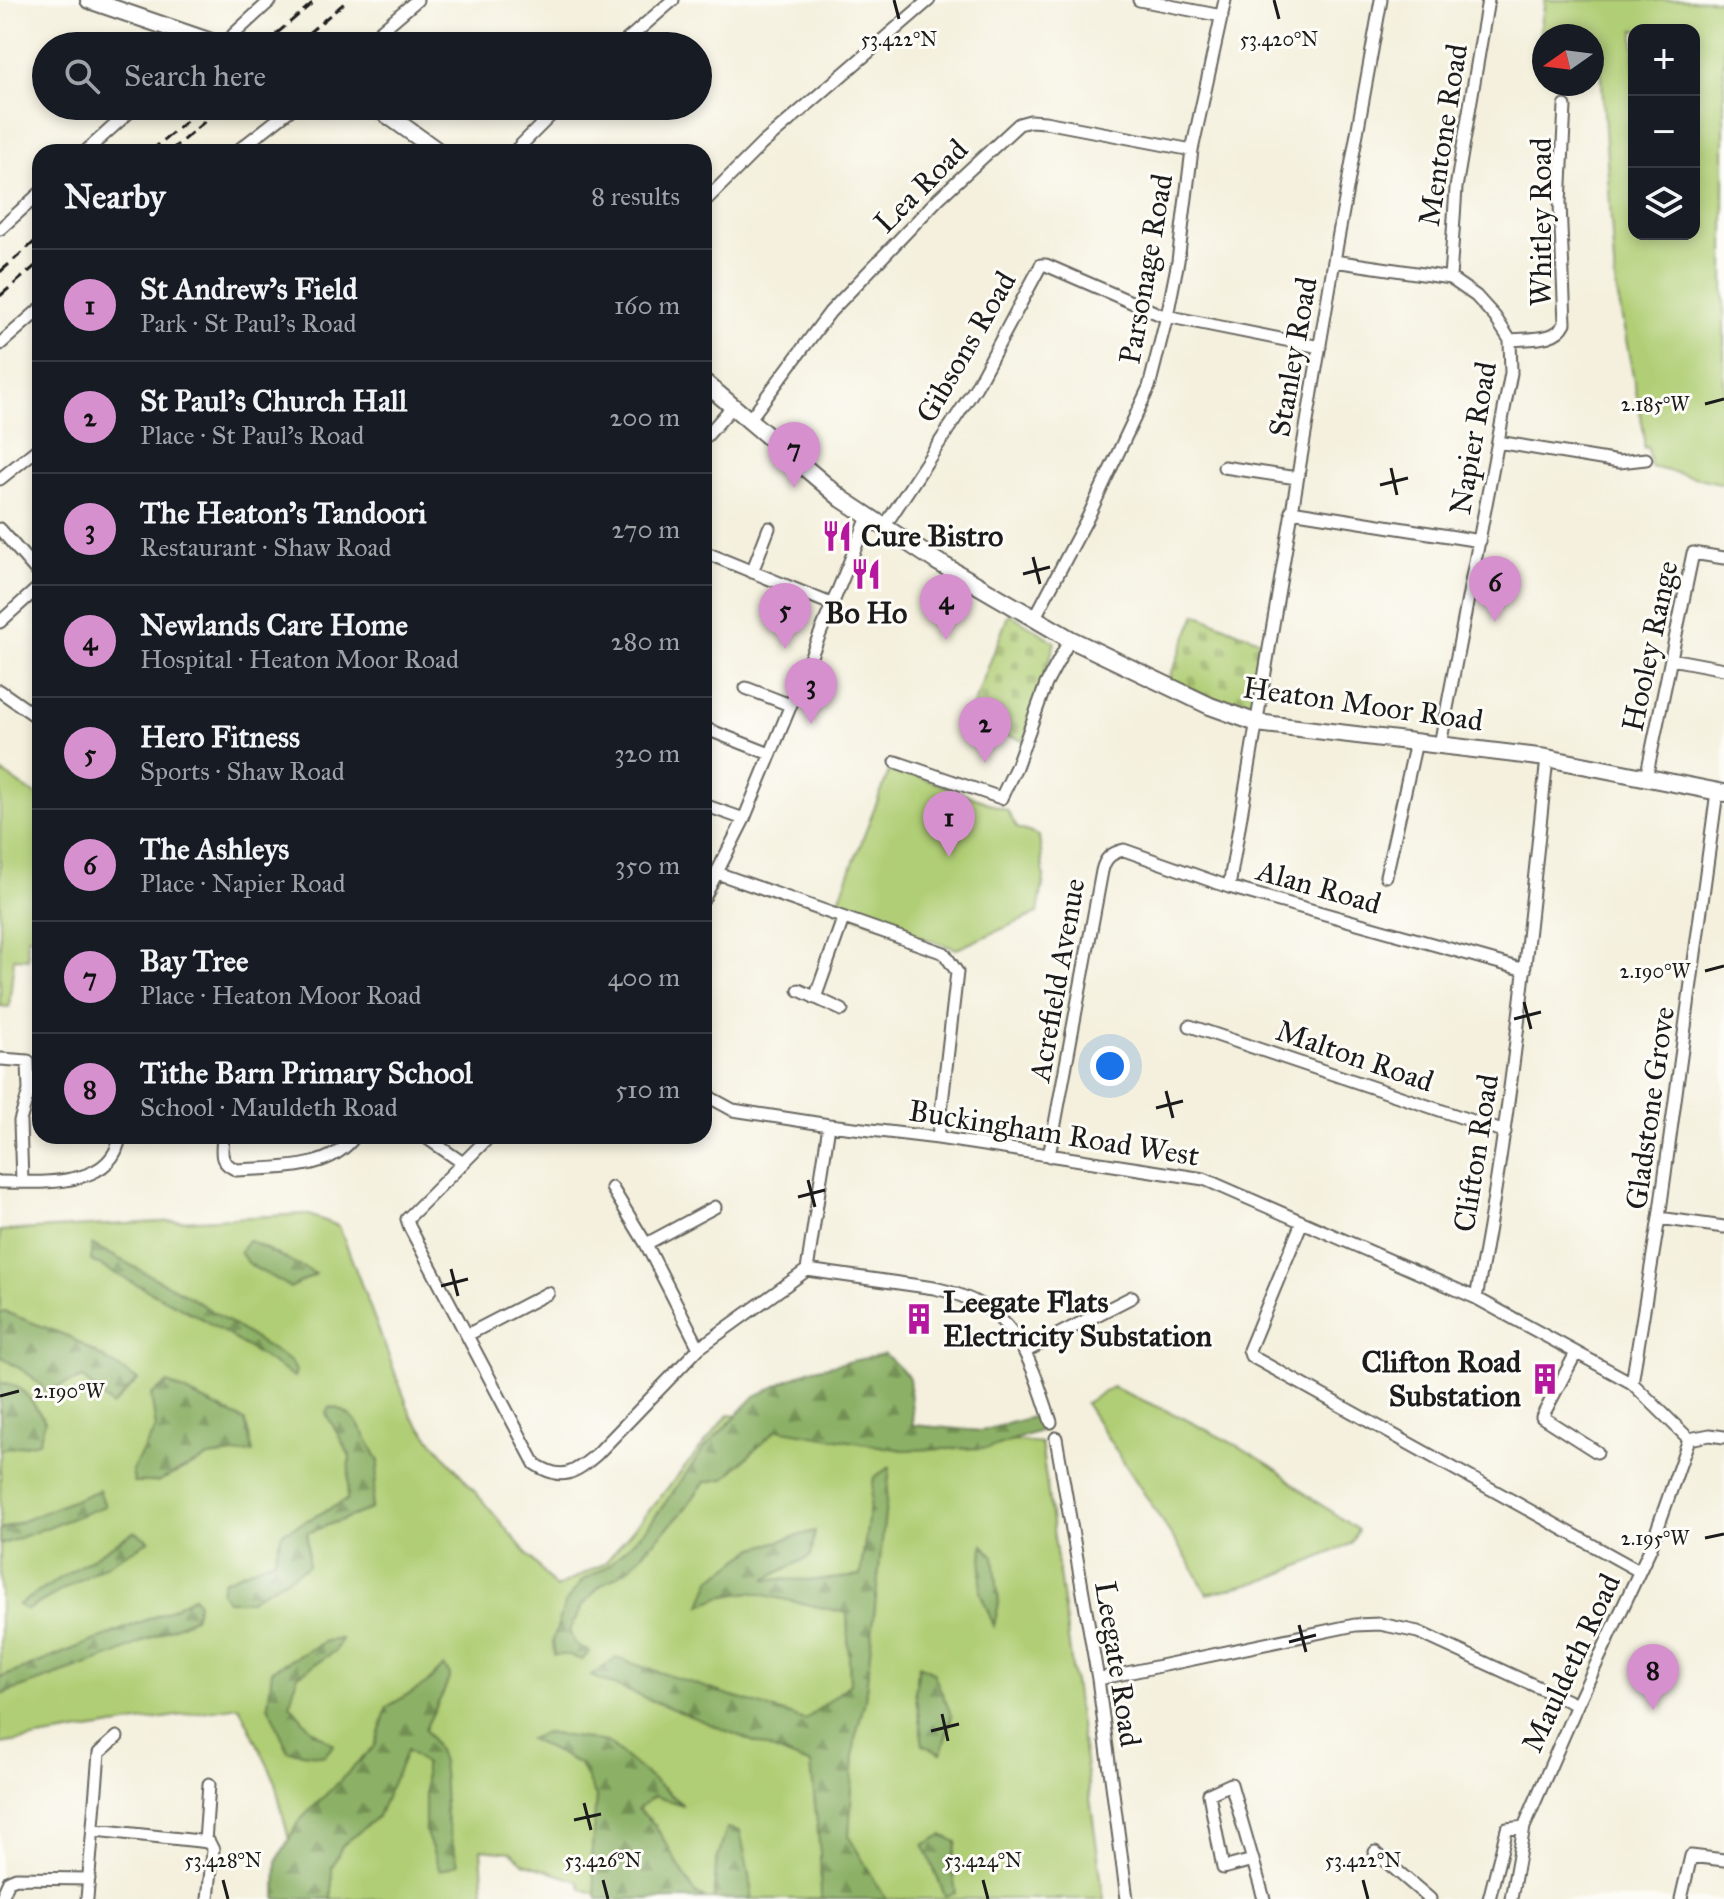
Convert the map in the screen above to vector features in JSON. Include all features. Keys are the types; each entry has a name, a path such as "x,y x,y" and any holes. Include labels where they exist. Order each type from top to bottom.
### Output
{"main road":[{"path":"91,0 181,32"},
{"path":"394,120 428,144"},
{"name":"Heaton Moor Road","path":"712,389 842,499 868,517 959,576 1034,619 1189,698 1257,723 1547,758 1721,793"}],"street":[{"path":"236,32 271,0"},
{"path":"379,32 417,0"},
{"path":"636,32 673,0"},
{"path":"712,194 762,144 929,0"},
{"path":"1139,0 1222,16"},
{"name":"Parsonage Road","path":"1034,619 1088,517 1149,387 1178,261 1192,150 1225,0"},
{"name":"Stanley Road","path":"1229,887 1381,0"},
{"name":"Mentone Road","path":"1450,278 1456,188 1488,0"},
{"name":"Whitley Road","path":"1510,340 1565,335 1560,203 1565,106"},
{"path":"94,144 120,120"},
{"path":"246,144 277,120"},
{"path":"522,144 546,120"},
{"name":"Lea Road","path":"749,420 830,312 939,198 1019,124 1045,122 1192,150"},
{"path":"0,228 32,200"},
{"name":"Napier Road","path":"1334,261 1450,278 1476,296 1510,340 1511,373 1440,745"},
{"name":"Gibsons Road","path":"884,527 976,387 1041,265 1167,316"},
{"path":"0,344 32,316"},
{"path":"1167,316 1320,347"},
{"path":"712,430 733,406"},
{"path":"1498,442 1619,462 1646,459"},
{"path":"0,479 32,453"},
{"path":"1224,467 1297,478"},
{"path":"1291,511 1480,541"},
{"path":"712,883 744,819 868,517"},
{"path":"752,572 769,528"},
{"path":"0,529 32,566"},
{"name":"Hooley Range","path":"1646,778 1693,553 1724,558"},
{"path":"712,555 831,604"},
{"path":"0,622 32,593"},
{"path":"896,762 1001,798 1016,767 1046,684 1070,639"},
{"path":"1671,659 1724,669"},
{"path":"746,688 790,705"},
{"path":"0,691 32,713"},
{"path":"712,731 770,754"},
{"path":"1386,876 1416,742"},
{"name":"Clifton Road","path":"1476,1298 1505,1132 1547,758"},
{"name":"Gladstone Grove","path":"1632,1383 1721,793"},
{"path":"712,808 744,819"},
{"name":"Alan Road","path":"1104,860 1124,850 1229,887 1525,970"},
{"name":"Acrefield Avenue","path":"1049,1156 1104,860"},
{"path":"717,873 944,953 957,972 938,1138"},
{"path":"815,998 843,919"},
{"path":"799,990 842,1010"},
{"name":"Malton Road","path":"1190,1026 1505,1132"},
{"path":"1,1059 28,1061 29,1091 20,1121 22,1182"},
{"name":"Buckingham Road West","path":"712,1099 733,1110 1204,1179 1476,1298"},
{"path":"807,1270 829,1125"},
{"path":"0,1182 54,1182 83,1176 114,1157 118,1144"},
{"path":"223,1144 222,1157 226,1166 237,1170 308,1165 329,1157 345,1144"},
{"path":"436,1144 463,1163"},
{"path":"482,1144 407,1219 535,1464 548,1472 563,1475 581,1469 699,1348 807,1270 934,1288 981,1304 1004,1322 1026,1351 1051,1422"},
{"path":"612,1188 646,1244 699,1348"},
{"path":"646,1244 715,1207"},
{"path":"1659,1218 1724,1227"},
{"path":"1302,1222 1249,1350 1251,1356 1639,1571"},
{"path":"467,1335 548,1293"},
{"path":"1026,1351 1132,1297"},
{"path":"1476,1298 1632,1383 1689,1439 1710,1435 1724,1437"},
{"path":"1576,1353 1542,1417 1597,1452"},
{"name":"Leegate Road","path":"1056,1438 1098,1679 1127,1899"},
{"name":"Mauldeth Road","path":"1511,1899 1524,1827 1651,1547 1689,1439"},
{"path":"1098,1679 1355,1625 1380,1624 1418,1632 1577,1705"},
{"path":"87,1899 99,1753 117,1737"},
{"path":"205,1842 209,1784"},
{"path":"1253,1860 1223,1868 1209,1794 1231,1784 1253,1860 1264,1899"},
{"path":"1489,1899 1507,1829 1524,1827"},
{"path":"95,1830 209,1842 213,1850 208,1899"},
{"path":"1375,1852 1430,1899"},
{"path":"1681,1899 1691,1856 1724,1860"},
{"path":"1,1899 9,1881 16,1878 89,1879"}],"green space":[{"path":"1545,0 1724,0 1724,484 1651,467 1648,447 1644,448 1644,433 1615,282 1603,96 1604,24 1541,24"},
{"path":"1009,613 1055,642 1025,741 966,724"},
{"path":"1196,614 1266,643 1252,717 1169,679"},
{"path":"891,766 1007,810 1017,828 1039,836 1044,878 1038,913 957,949 835,910"},
{"path":"0,771 32,793 32,937 27,937 28,959 14,958 9,1007 0,1006"},
{"path":"306,1214 339,1226 412,1417 556,1588 605,1563 729,1414 1041,1443 1104,1899 612,1899 582,1889 578,1881 524,1863 511,1852 481,1849 484,1899 300,1899 300,1885 274,1778 239,1706 0,1744 0,1231"},
{"path":"248,1240 316,1274 290,1288 256,1269 245,1259 240,1252"},
{"path":"91,1244 187,1295 291,1362 296,1371 294,1377 201,1318 91,1261"},
{"path":"5,1312 70,1337 138,1380 112,1406 83,1378 45,1391 29,1375 0,1355 0,1313"},
{"path":"885,1354 909,1377 913,1425 981,1431 1036,1416 1043,1430 989,1448 903,1450 777,1429 724,1479 705,1482 680,1515 627,1570 600,1586 583,1605 569,1631 575,1644 590,1652 582,1660 568,1655 554,1655 553,1640 565,1604 582,1581 608,1566 647,1528 704,1449 755,1396 809,1370"},
{"path":"0,1383 21,1390 37,1408 45,1421 39,1442 0,1450"},
{"path":"168,1383 245,1421 253,1452 209,1457 157,1482 134,1482 132,1470 156,1428 151,1395"},
{"path":"1112,1387 1181,1417 1275,1468 1307,1495 1358,1530 1351,1544 1269,1579 1207,1594 1085,1403"},
{"path":"330,1407 354,1419 379,1461 371,1509 307,1533 308,1566 248,1601 227,1601 221,1592 223,1581 274,1559 282,1533 347,1500 350,1456 326,1413"},
{"path":"890,1467 865,1700 855,1739 849,1837 886,1899 821,1899 820,1853 811,1765 591,1676 616,1658 805,1720 850,1684 847,1613 750,1592 720,1597 701,1605 711,1579 755,1548 815,1531 811,1556 765,1579 820,1580 860,1576 874,1477"},
{"path":"99,1490 105,1506 0,1545 0,1530"},
{"path":"135,1531 149,1541 27,1610 18,1605"},
{"path":"983,1545 994,1556 999,1603 994,1626 980,1592"},
{"path":"193,1597 198,1602 194,1618 113,1655 0,1695 0,1678 166,1612"},
{"path":"341,1639 335,1651 297,1676 290,1704 310,1728 334,1745 324,1756 288,1751 268,1705 272,1670 325,1641"},
{"path":"919,1665 933,1672 952,1716 941,1753 923,1745 915,1691"},
{"path":"444,1666 450,1675 425,1730 441,1760 447,1820 458,1864 440,1871 425,1830 425,1764 407,1750 378,1816 342,1846 332,1867 332,1899 276,1899 277,1861 298,1822 375,1746 387,1707 426,1684"},
{"path":"545,1733 607,1742 683,1805 654,1796 638,1809 655,1825 695,1893 706,1899 597,1899 591,1860 596,1797 580,1764 529,1739"},
{"path":"727,1828 740,1831 752,1888 751,1899 714,1899 716,1864"},
{"path":"942,1835 957,1842 951,1863 956,1893 945,1896 924,1845"}],"railway":[{"path":"278,32 316,0"},
{"path":"310,32 348,0"},
{"path":"159,144 188,120"},
{"path":"178,144 207,120"},
{"path":"0,272 32,244"},
{"path":"0,296 32,269"}],"place":[{"name":"Bay Tree","path":"794,488"},
{"name":"Cure Bistro","path":"837,536"},
{"name":"Bo Ho","path":"866,574"},
{"name":"The Ashleys","path":"1495,622"},
{"name":"Newlands Care Home","path":"946,640"},
{"name":"Hero Fitness","path":"785,649"},
{"name":"The Heaton's Tandoori","path":"811,724"},
{"name":"St Paul's Church Hall","path":"985,763"},
{"name":"St Andrew's Field","path":"949,857"},
{"name":"Leegate Flats Electricity Substation","path":"919,1319"},
{"name":"Clifton Road Substation","path":"1545,1379"},
{"name":"Tithe Barn Primary School","path":"1653,1710"}]}
